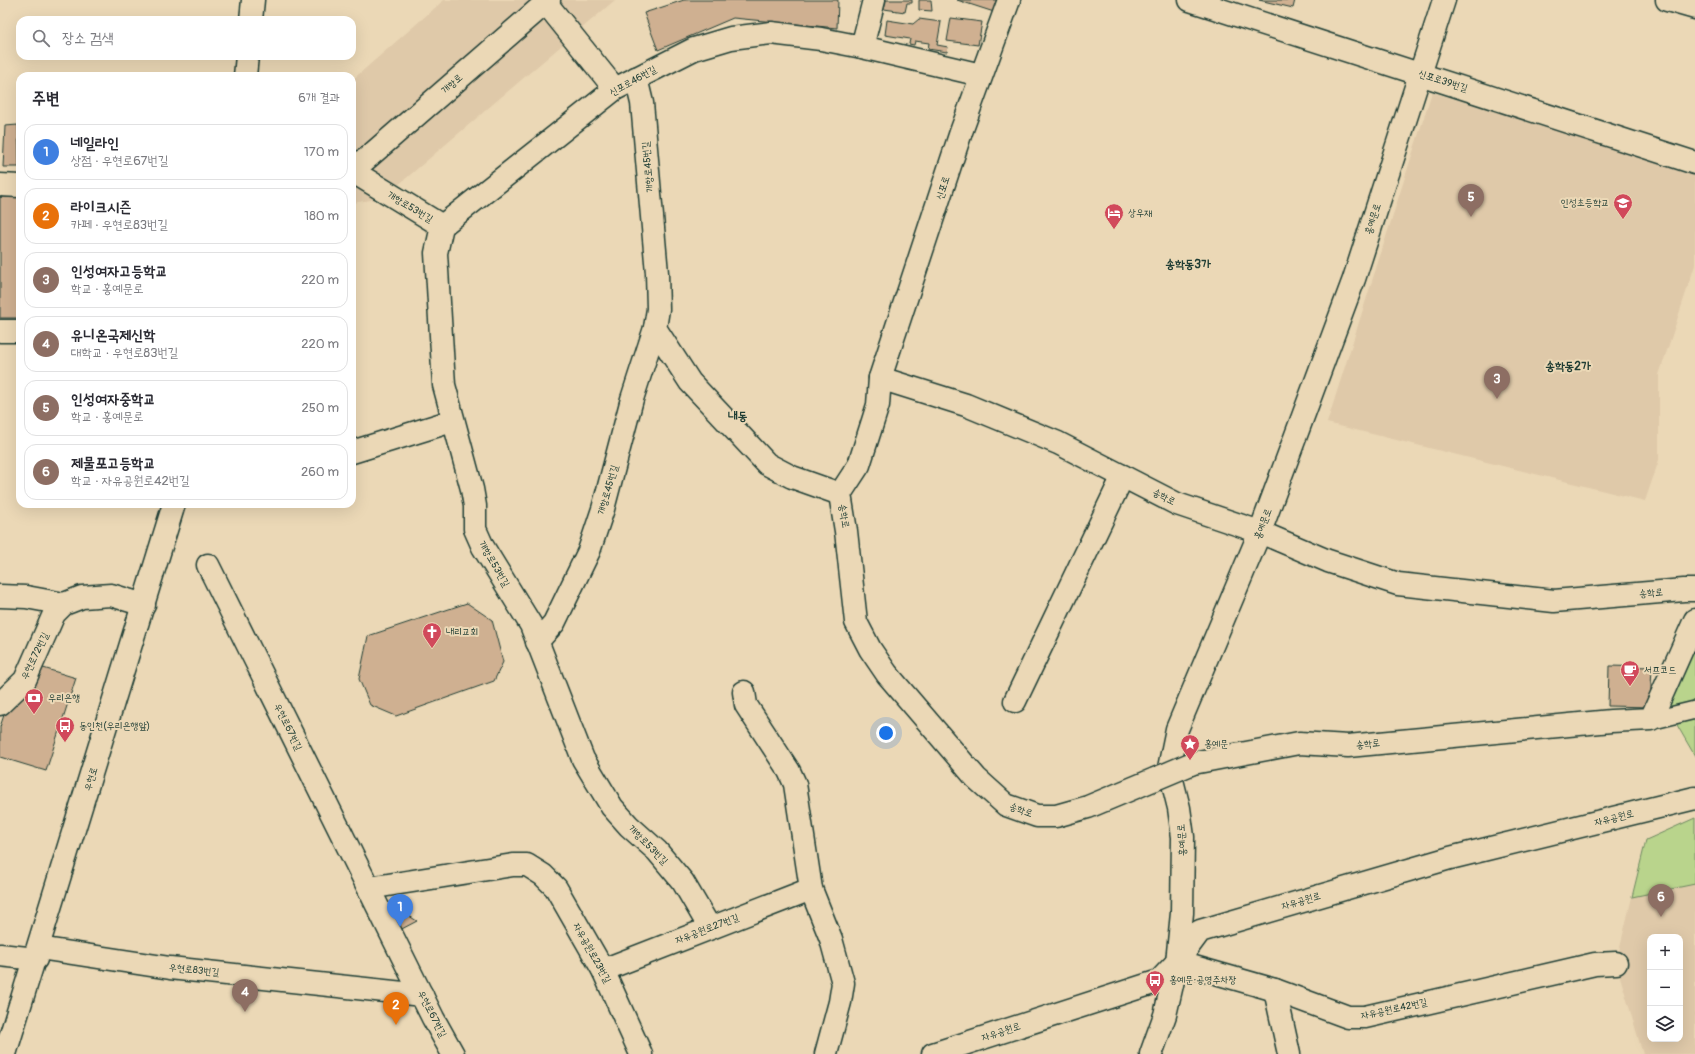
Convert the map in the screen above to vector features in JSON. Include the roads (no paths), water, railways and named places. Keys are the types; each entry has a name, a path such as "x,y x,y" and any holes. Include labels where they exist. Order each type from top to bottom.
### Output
{"street":[{"path":"251,16 253,0"},
{"path":"862,47 874,0"},
{"name":"신포로","path":"880,378 981,75 1009,0"},
{"name":"신포로39번길","path":"1190,0 1695,163"},
{"name":"홍예문로","path":"1151,1054 1165,1015 1177,962 1182,912 1183,837 1179,808 1169,768 1177,729 1260,532 1354,279 1444,0"},
{"path":"1668,0 1695,8"},
{"path":"547,1 615,89"},
{"name":"개항로","path":"356,163 365,160 547,1"},
{"name":"신포로46번길","path":"442,226 615,89 694,49 731,38 772,34 821,39 981,75"},
{"path":"245,72 247,60"},
{"name":"개항로45번길","path":"537,642 554,623 589,551 603,509 632,400 655,328 658,309 658,273 642,103 636,78"},
{"name":"개항로53번길","path":"356,173 442,226 436,253 436,260 444,386 452,421 472,489 475,506 475,529 483,547 531,625 583,759 612,806 629,826 657,851 683,882 710,928"},
{"path":"0,185 16,186"},
{"path":"655,328 690,382 767,464 792,477 840,494"},
{"path":"0,331 16,331"},
{"name":"송학로","path":"1651,719 1611,721 1348,746 1299,743 1193,763 1088,807 1056,816 1036,816 1006,805 976,778 887,674 863,636 856,622 846,531 840,494 859,465 878,405 880,378 966,405 1058,443 1177,504 1260,532 1328,562 1398,584 1554,601 1695,590"},
{"path":"356,451 452,421"},
{"path":"1015,701 1123,476"},
{"name":"우현로","path":"5,1054 37,954 173,508"},
{"name":"우현로67번길","path":"208,565 422,996 453,1054"},
{"path":"0,596 26,597 64,604 82,597 111,595 144,605"},
{"name":"우현로72번길","path":"0,704 25,680 54,614 64,604"},
{"path":"1695,620 1651,719 1658,719 1695,710"},
{"path":"744,692 746,705 789,771 795,784 811,889 831,939 843,983 840,1002 826,1054"},
{"name":"자유공원로","path":"933,1054 1159,981 1177,962 1200,931 1450,858 1695,798"},
{"name":"자유공원로23번길","path":"369,888 513,865 527,865 543,875 556,888 603,970 641,1054"},
{"name":"자유공원로27번길","path":"603,970 811,889"},
{"name":"우현로83번길","path":"0,954 37,954 422,996"},
{"name":"자유공원로42번길","path":"1177,962 1275,990 1348,1017 1365,1017 1595,964 1616,963"},
{"path":"1275,990 1289,1054"}],"place":[{"name":"인성여자중학교","path":"1471,217"},
{"name":"인성초등학교","path":"1623,220"},
{"name":"상우재","path":"1114,230"},
{"name":"인성여자고등학교","path":"1497,399"},
{"name":"내리교회","path":"432,649"},
{"name":"서프코드","path":"1630,687"},
{"name":"우리은행","path":"34,715"},
{"name":"동인천(우리은행앞)","path":"65,743"},
{"name":"홍예문","path":"1190,761"},
{"name":"제물포고등학교","path":"1661,917"},
{"name":"네일라인","path":"400,927"},
{"name":"홍예문·공영주차장","path":"1155,997"},
{"name":"유니온국제신학","path":"245,1012"},
{"name":"라이크시즌","path":"396,1025"}],"district":[{"name":"송학동3가","path":"1188,264"},
{"name":"송학동2가","path":"1568,366"},
{"name":"내동","path":"738,416"}]}
